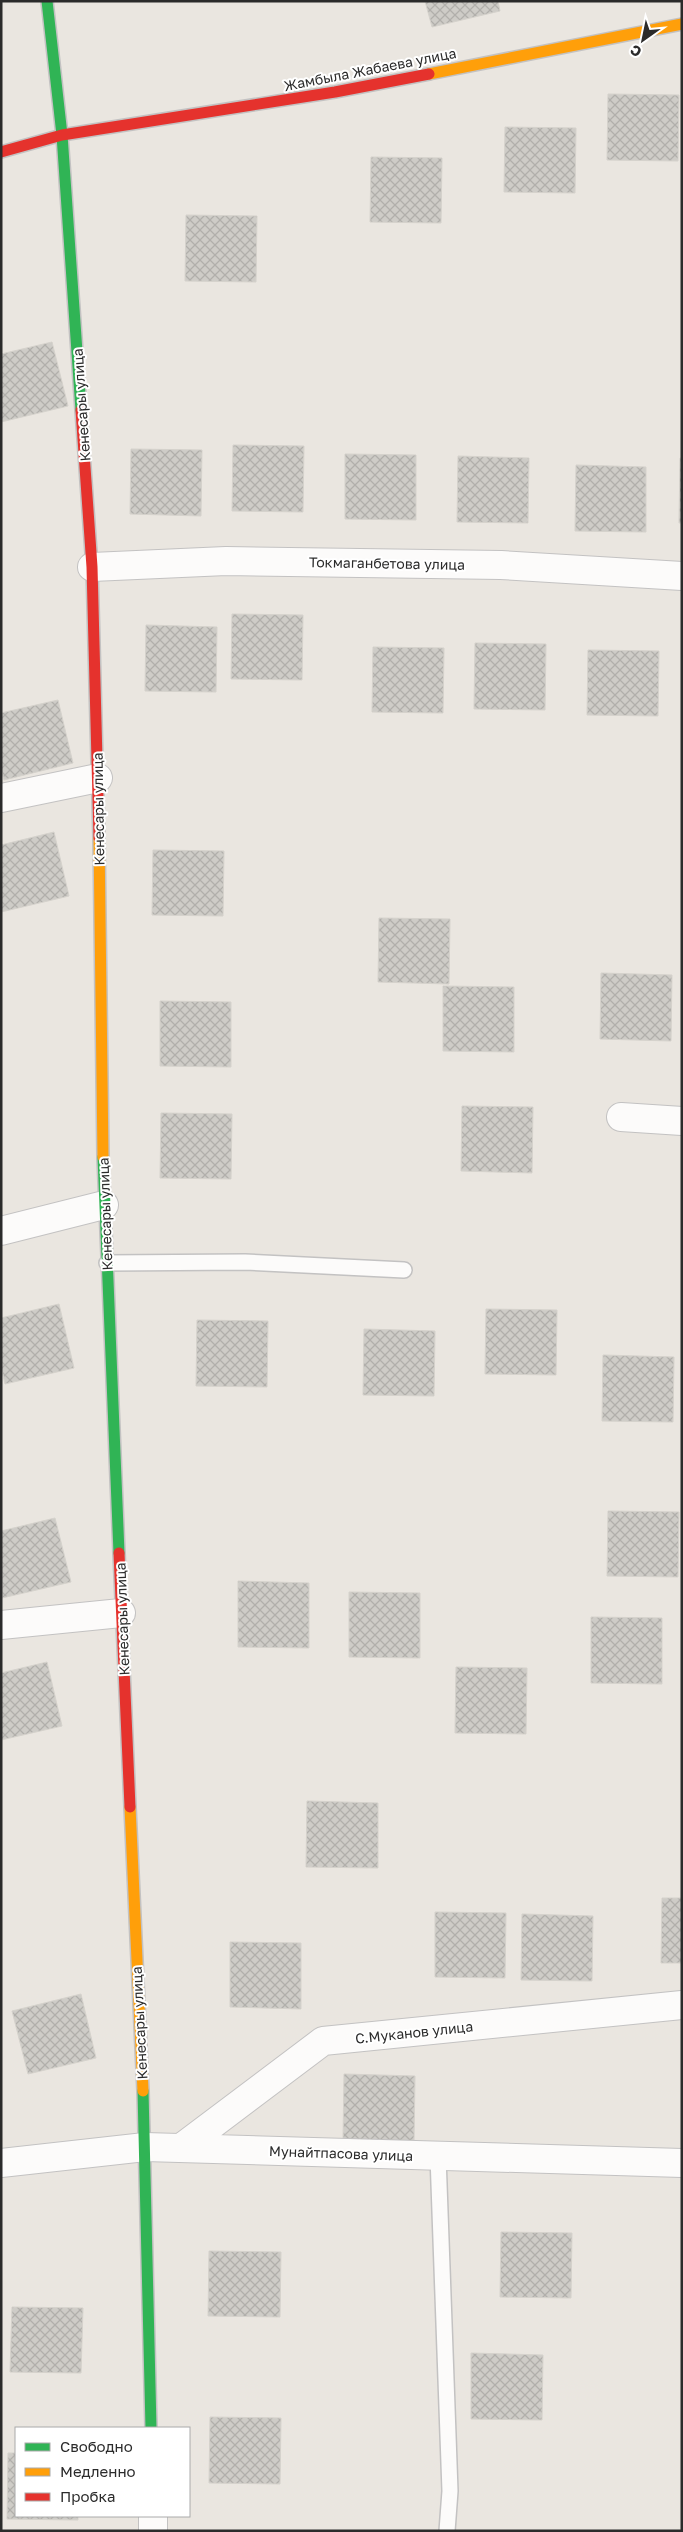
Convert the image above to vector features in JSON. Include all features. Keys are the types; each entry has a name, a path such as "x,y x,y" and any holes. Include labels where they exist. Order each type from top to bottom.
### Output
{"street":[{"name":"Кенесары улица","path":"47,1 62,135 92,567 98,778 104,1205 145,2147 151,2427"},
{"name":"Жамбыла Жабаева улица","path":"1,152 62,135 335,92 682,24"},
{"name":"Токмаганбетова улица","path":"92,567 226,561 472,564 682,576"},
{"path":"1,798 98,778"},
{"path":"621,1117 682,1121"},
{"path":"1,1231 104,1205"},
{"path":"1,1625 121,1613"},
{"name":"С.Муканов улица","path":"181,2148 323,2041 682,2004"},
{"name":"Мунайтпасова улица","path":"1,2163 145,2147 682,2163"},
{"path":"153,2517 153,2531"}],"lane":[{"path":"106,1263 245,1262 404,1270"},
{"path":"438,2156 450,2491 447,2531"}],"building":[{"path":"425,1 498,1 500,11 432,27"},
{"path":"608,94 679,95 678,161 607,160"},
{"path":"505,127 576,128 575,193 504,192"},
{"path":"371,157 442,158 441,223 370,222"},
{"path":"186,215 257,216 256,282 185,281"},
{"path":"52,342 68,406 1,422 1,354"},
{"path":"233,445 304,446 303,512 232,511"},
{"path":"131,449 202,450 201,516 130,514"},
{"path":"345,454 416,455 416,520 345,519"},
{"path":"458,456 529,458 528,523 457,522"},
{"path":"680,458 682,458 682,523 679,523"},
{"path":"576,465 646,467 646,532 575,531"},
{"path":"232,614 303,615 302,680 231,679"},
{"path":"146,625 217,627 216,692 145,691"},
{"path":"475,643 546,644 545,710 474,709"},
{"path":"373,647 444,648 443,713 372,712"},
{"path":"588,650 659,651 658,716 587,715"},
{"path":"58,700 73,763 4,780 1,768 1,713"},
{"path":"54,832 69,896 1,912 1,845"},
{"path":"153,850 224,851 223,916 152,915"},
{"path":"379,918 450,919 449,984 378,982"},
{"path":"601,973 672,975 671,1041 600,1039"},
{"path":"443,986 514,987 514,1052 443,1051"},
{"path":"160,1001 231,1002 231,1067 160,1066"},
{"path":"462,1106 533,1107 532,1173 461,1171"},
{"path":"161,1113 232,1114 231,1179 160,1178"},
{"path":"59,1304 74,1368 5,1384 1,1366 1,1318"},
{"path":"486,1309 557,1310 556,1375 485,1374"},
{"path":"197,1320 268,1321 267,1387 196,1386"},
{"path":"364,1329 435,1331 434,1396 363,1395"},
{"path":"603,1355 674,1357 673,1422 602,1421"},
{"path":"608,1511 679,1512 678,1577 607,1576"},
{"path":"55,1518 71,1582 2,1598 1,1531"},
{"path":"238,1581 309,1583 309,1648 238,1647"},
{"path":"349,1592 420,1593 420,1658 349,1657"},
{"path":"591,1617 662,1618 662,1684 591,1683"},
{"path":"47,1662 62,1726 1,1740 1,1673"},
{"path":"456,1667 527,1668 526,1734 455,1733"},
{"path":"307,1801 378,1803 378,1868 306,1867"},
{"path":"662,1898 682,1898 682,1963 661,1963"},
{"path":"435,1912 506,1913 505,1978 435,1977"},
{"path":"522,1914 593,1916 592,1981 521,1980"},
{"path":"230,1942 301,1943 301,2009 230,2007"},
{"path":"81,1994 96,2058 28,2074 12,2011"},
{"path":"344,2074 415,2076 414,2141 343,2140"},
{"path":"501,2232 572,2233 571,2298 500,2297"},
{"path":"209,2251 281,2252 280,2317 208,2316"},
{"path":"12,2307 83,2308 81,2373 10,2372"},
{"path":"471,2353 543,2355 542,2420 471,2419"},
{"path":"210,2417 281,2418 280,2484 209,2483"},
{"path":"8,2453 15,2453 15,2517 78,2517 78,2520 7,2519"}],"traffic: fast":[{"path":"47,1 62,135 81,410"},
{"path":"103,1157 119,1553"},
{"path":"143,2091 151,2427"}],"traffic: slow":[{"path":"429,74 682,24"},
{"path":"99,838 103,1157"},
{"path":"130,1807 143,2091"}],"traffic: jam":[{"path":"1,152 62,135 335,92 429,74"},
{"path":"81,410 92,567 99,838"},
{"path":"119,1553 130,1807"}]}
